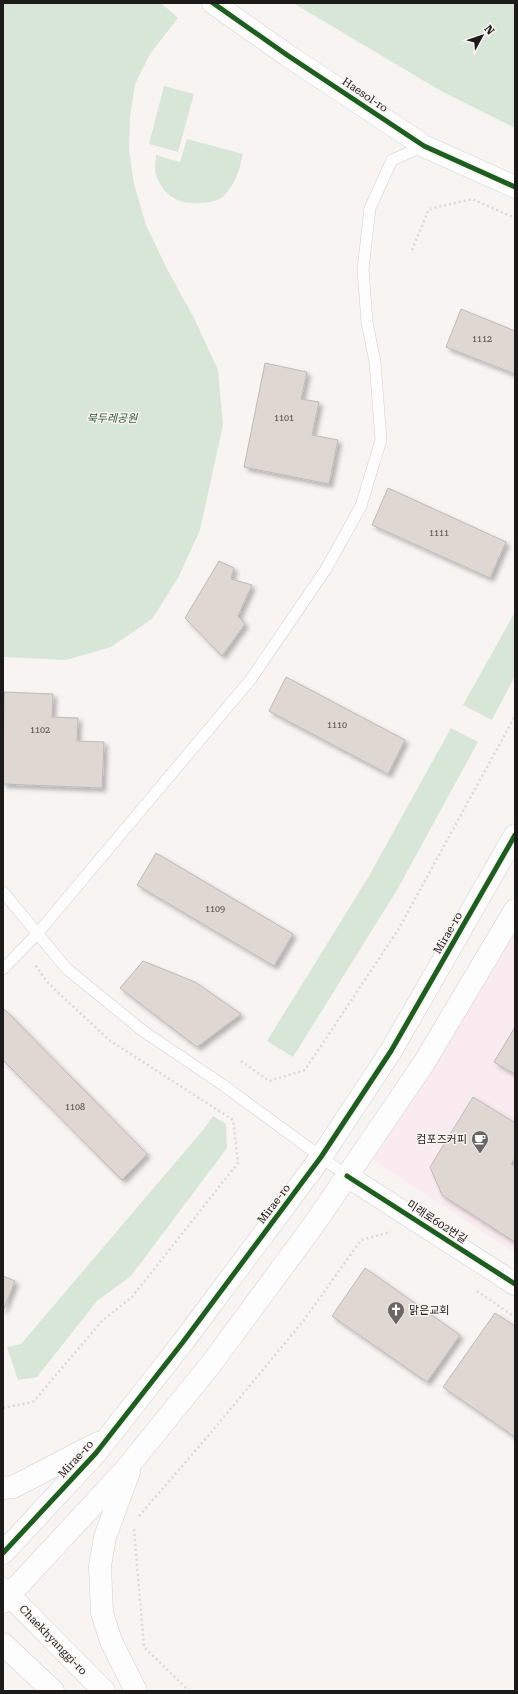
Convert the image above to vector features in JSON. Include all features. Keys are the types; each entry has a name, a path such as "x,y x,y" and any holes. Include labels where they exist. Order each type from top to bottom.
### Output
{"street":[{"name":"Haesol-ro","path":"213,3 287,55 424,146 515,186"},
{"name":"Mirae-ro","path":"3,1553 96,1453 183,1342 321,1157 391,1051 515,835"},
{"path":"5,1595 133,1461 211,1364 315,1223 424,1063 515,910"},
{"name":"미래로602번길","path":"347,1176 515,1284"},
{"path":"3,1488 13,1487 108,1438"},
{"path":"133,1461 105,1537 100,1566 102,1613 111,1641 136,1691"},
{"name":"Chaekhyanggi-ro","path":"5,1595 104,1691"},
{"path":"3,1644 53,1691"}],"lane":[{"path":"3,969 37,934 251,679 326,569 361,506 381,440 375,362 367,322 363,269 370,208 392,160 424,146"},
{"path":"3,892 67,969 143,1031 223,1085 347,1176"}],"path":[{"path":"412,250 430,209 472,199 515,218"},
{"path":"241,1061 269,1081 306,1070 398,930 515,716"},
{"path":"3,1408 33,1402 102,1321 132,1297 238,1163 233,1120 109,1040"},
{"path":"189,1691 144,1647 134,1522 209,1435 304,1320 361,1240 395,1232"},
{"path":"477,1290 515,1317"}],"shaded area":[{"path":"515,924 515,1253 373,1160"}],"green space":[{"name":"북두레공원","path":"3,3 161,3 178,18 150,54 135,84 130,117 129,150 134,184 146,225 166,267 194,318 218,370 223,425 200,530 178,578 152,619 111,647 66,660 3,657"},
{"path":"293,3 515,3 515,128 441,91"},
{"path":"164,86 194,94 178,152 149,144"},
{"path":"187,139 243,154 234,182 226,194 219,199 205,203 179,201 173,198 159,182 155,170 156,155 180,162"},
{"path":"515,612 515,676 492,720 463,705"},
{"path":"451,728 478,742 397,890 293,1057 267,1041 369,876"},
{"path":"213,1116 226,1124 227,1148 131,1276 97,1301 37,1377 18,1380 7,1347 21,1344 203,1130"}],"building":[{"path":"461,309 515,331 515,374 446,347"},
{"path":"265,363 307,372 301,399 319,402 312,435 338,440 329,484 244,467"},
{"path":"388,488 506,542 490,578 372,525"},
{"path":"219,561 234,568 231,579 252,585 238,616 245,624 222,656 185,618"},
{"path":"286,677 405,740 388,774 269,711"},
{"path":"4,692 53,694 52,717 78,718 77,741 104,742 102,788 3,784"},
{"path":"156,853 293,934 274,966 137,885"},
{"path":"143,961 195,982 241,1014 197,1047 120,988"},
{"path":"3,1008 147,1154 122,1180 3,1060"},
{"path":"515,1027 515,1074 494,1062"},
{"path":"473,1097 515,1123 515,1158 511,1164 515,1166 515,1242 442,1195 430,1167"},
{"name":"맑은교회","path":"365,1268 460,1335 427,1382 332,1316"},
{"path":"3,1276 15,1281 3,1311"},
{"path":"495,1313 515,1326 515,1437 443,1387"}],"cycle path":[{"path":"213,3 287,55 424,146 515,187"},
{"path":"3,1553 96,1453 183,1342 321,1157 391,1051 515,835"},
{"path":"347,1176 515,1284"}],"place":[{"name":"컴포즈커피","path":"480,1154"},
{"name":"맑은교회","path":"396,1325"}]}
